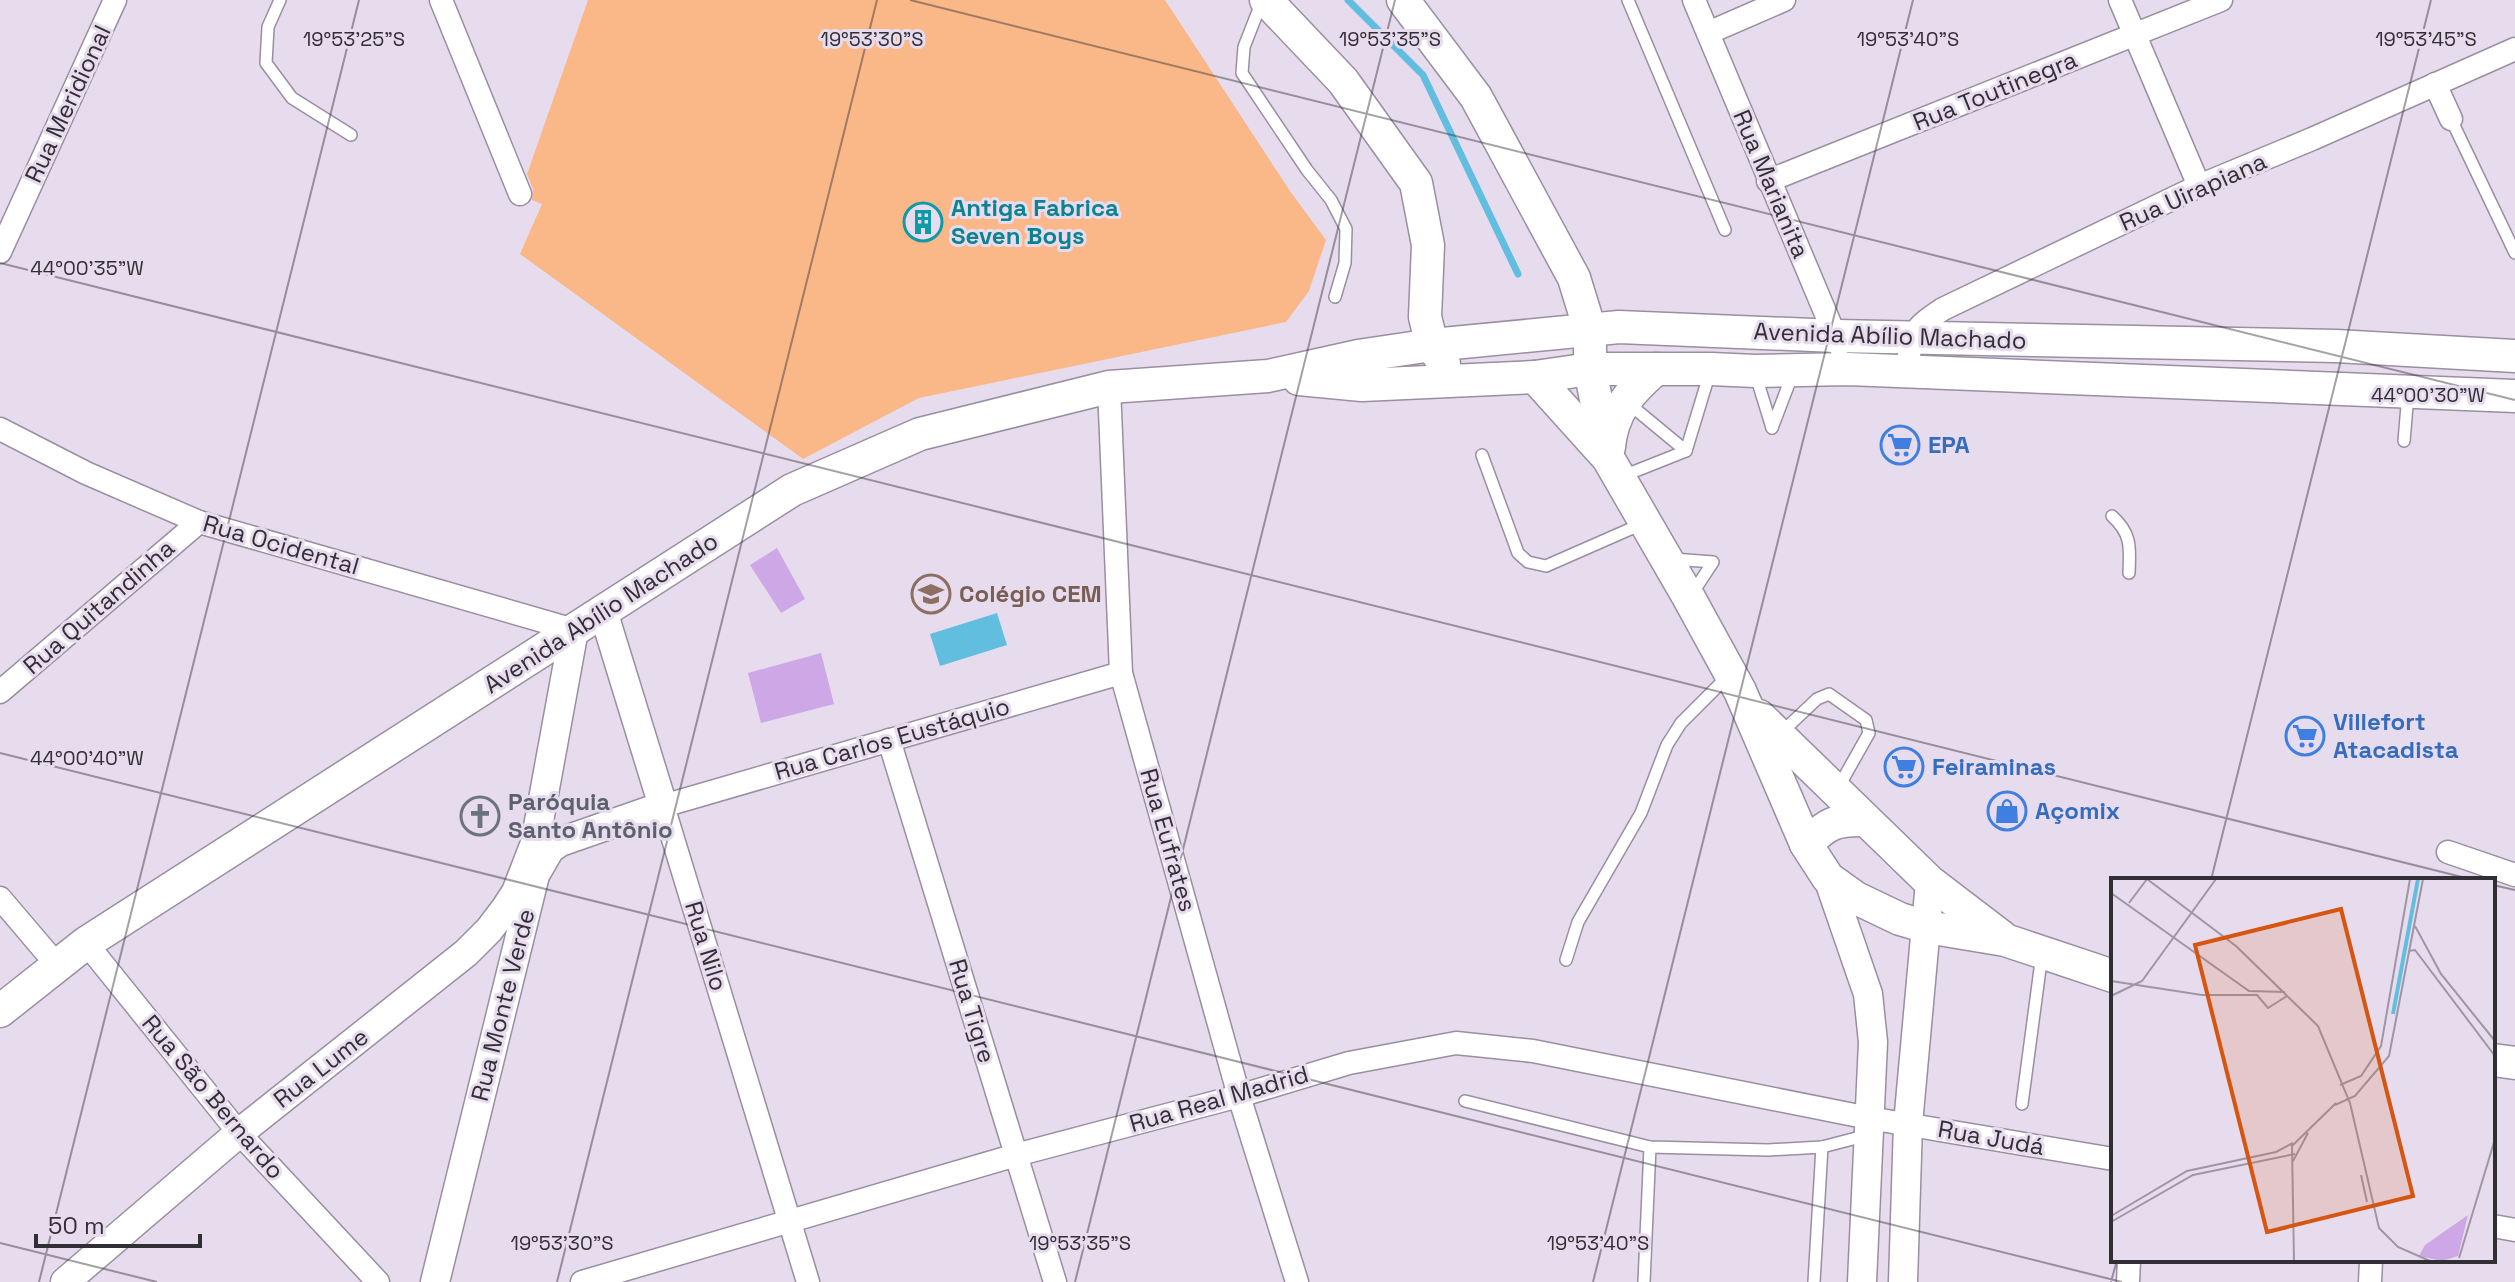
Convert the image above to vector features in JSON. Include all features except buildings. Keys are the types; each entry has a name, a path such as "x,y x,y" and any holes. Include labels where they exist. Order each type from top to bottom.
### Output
{"main road":[{"path":"1264,0 1343,81 1416,183 1428,245 1425,317 1432,345 1450,372 1469,380"},
{"path":"1403,0 1476,97 1574,278 1605,328 1590,369 1613,468"},
{"name":"Avenida Abílio Machado","path":"0,1011 86,943 792,490 920,434 1109,387 1268,376 1358,356 1432,345 1605,328 2336,346 2515,356"},
{"name":"Avenida Abílio Machado","path":"1268,376 1362,385 1535,377 1590,369 1848,369 2515,396"},
{"path":"1613,468 1610,435 1616,415 1624,400 1656,369"},
{"path":"1535,377 1613,468 1666,558 1736,686 1806,844 1828,878 1875,909 1927,927 2005,940 2111,975"},
{"path":"1736,686 1777,735 1930,882 2005,940"},
{"path":"1806,844 1831,823 1844,819 1865,820"},
{"path":"2495,1060 2515,1063"}],"street":[{"name":"Rua Meridional","path":"0,252 115,0"},
{"path":"441,0 520,194"},
{"name":"Rua Marianita","path":"1694,0 1848,369"},
{"path":"1708,33 1784,0"},
{"path":"2120,0 2199,186"},
{"name":"Rua Toutinegra","path":"1768,181 2221,0"},
{"name":"Rua Uirapiana","path":"1911,337 1922,323 1943,309 2199,186 2515,49"},
{"path":"2435,84 2451,119"},
{"path":"1907,370 1911,337"},
{"name":"Rua Eufrates","path":"1109,387 1121,673 1239,1096 1297,1282"},
{"name":"Rua Ocidental","path":"0,429 86,473 199,522 574,630"},
{"name":"Rua Quitandinha","path":"0,692 199,522"},
{"name":"Rua Nilo","path":"603,611 808,1282"},
{"name":"Rua Lume","path":"65,1282 239,1133 466,953 489,930 516,892 532,851 574,630"},
{"name":"Rua Carlos Eustáquio","path":"663,806 1121,673"},
{"name":"Rua Tigre","path":"889,740 1055,1282"},
{"name":"Rua Monte Verde","path":"435,1282 535,875 550,849 560,842 663,806"},
{"path":"2448,852 2515,875"},
{"path":"1828,878 1868,994 1873,1042 1862,1282"},
{"path":"1903,1282 1908,1124 1930,882"},
{"path":"0,898 57,965"},
{"name":"Rua São Bernardo","path":"86,943 239,1133 378,1282"},
{"name":"Rua Real Madrid","path":"582,1282 1016,1155 1239,1096 1349,1063 1456,1043 1533,1051 1868,1126"},
{"name":"Rua Judá","path":"1868,1126 1908,1124 2111,1159"},
{"path":"2495,1226 2515,1230"},
{"path":"2128,1282 2129,1262"},
{"path":"2370,1282 2371,1262"}],"lane":[{"path":"280,0 268,27 266,63 292,98 351,135"},
{"path":"1264,0 1244,47 1242,73 1307,170 1331,200 1346,229 1345,263 1335,297"},
{"path":"1628,0 1725,230"},
{"path":"2451,119 2515,253"},
{"path":"1686,451 1711,369"},
{"path":"1755,371 1772,428 1794,370"},
{"path":"2404,441 2408,391"},
{"path":"1624,400 1686,451"},
{"path":"1613,468 1686,451"},
{"path":"1482,455 1518,553 1528,562 1546,566 1644,522"},
{"path":"2112,516 2124,527 2130,546 2129,573"},
{"path":"1566,960 1578,922 1641,813 1667,745 1681,723 1736,686"},
{"path":"1777,735 1817,699 1829,694 1866,720 1869,733 1836,792"},
{"path":"2022,1104 2042,952"},
{"path":"1465,1101 1650,1147 1768,1150 1822,1147 1868,1126"},
{"path":"1644,1282 1650,1147"},
{"path":"1814,1282 1822,1147"}],"shaded area":[{"path":"777,548 805,599 781,613 750,565"},
{"path":"821,653 834,704 761,723 748,673"}],"water":[{"path":"997,613 1007,645 940,666 930,634"}],"waterway":[{"path":"1348,0 1423,75 1518,274"}],"place":[{"name":"Antiga Fabrica Seven Boys","path":"923,222"},
{"name":"EPA","path":"1900,445"},
{"name":"Colégio CEM","path":"931,594"},
{"name":"Villefort Atacadista","path":"2305,736"},
{"name":"Feiraminas","path":"1904,767"},
{"name":"Açomix","path":"2007,811"},
{"name":"Paróquia Santo Antônio","path":"480,816"}]}
